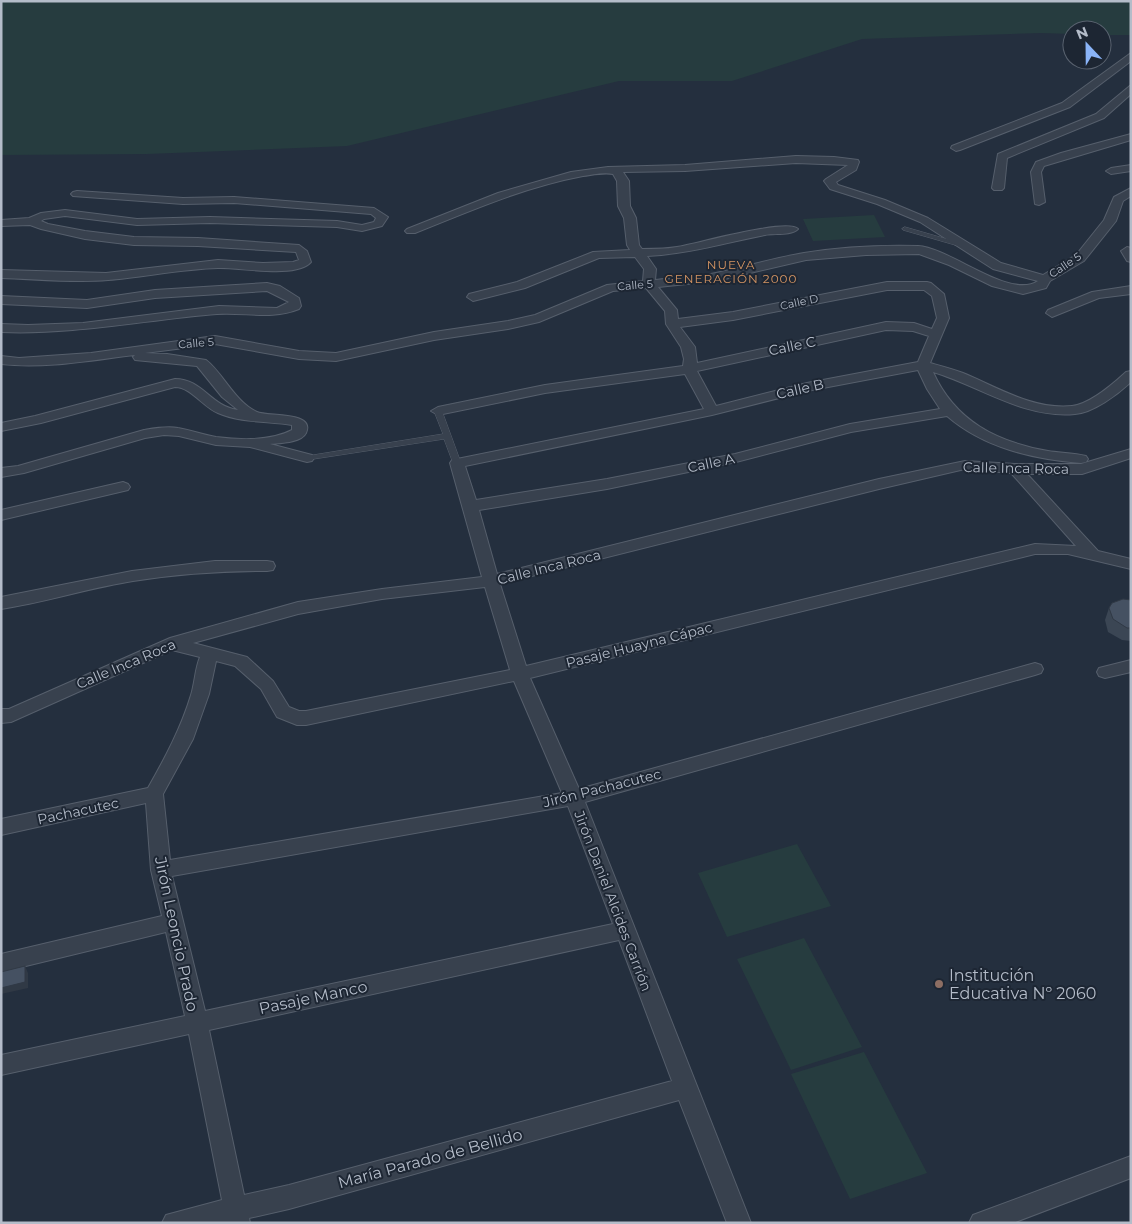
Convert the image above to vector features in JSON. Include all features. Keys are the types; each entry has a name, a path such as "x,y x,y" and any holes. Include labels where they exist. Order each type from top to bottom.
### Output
{"street":[{"path":"956,148 1066,105 1131,56"},
{"path":"998,188 1002,156 1100,116 1131,88"},
{"path":"1039,202 1036,172 1040,164 1065,154 1131,137"},
{"path":"411,231 490,200 546,181 609,170 696,167 790,159 832,159 854,162 852,168 830,181 834,187 881,202 924,220 997,266 1045,279"},
{"path":"1112,171 1131,168"},
{"path":"609,170 617,172 624,181 624,206 630,218 633,244 650,269 649,284 671,310 672,324 688,347 691,359 689,369 712,411"},
{"name":"Calle 5","path":"95,356 215,340 299,356 336,357 434,336 508,325 539,318 611,288 716,277 806,256 866,251 920,250 953,262 996,283 1023,290 1042,284 1045,279 1080,258 1110,221 1118,199 1131,191"},
{"path":"1,223 32,221 41,216 65,213 136,222 210,220 337,224 362,228 378,224 382,217 374,211 234,200 183,201 77,194"},
{"path":"1,274 106,277 218,264 263,267 295,266 305,262 303,252 299,249 198,242 134,241 85,235 45,227 32,221"},
{"path":"473,297 521,285 597,254 676,250 767,231 792,229"},
{"name":"Calle D","path":"672,324 733,316 887,286 927,286 938,294 943,318 935,334"},
{"path":"1,300 87,304 155,294 267,287 276,289 295,301 295,306 290,309 270,311 221,310 84,327 28,330 1,328"},
{"path":"1052,313 1096,295 1131,290"},
{"name":"Calle C","path":"438,411 545,389 689,369 886,326 914,327 935,334"},
{"path":"935,334 923,365 1039,408 1075,410 1108,395 1131,376"},
{"path":"1,360 19,362 95,356 167,358 201,363 227,394 253,416"},
{"name":"Calle B","path":"457,463 712,411 807,387 923,365"},
{"name":"Calle Inca Roca","path":"923,365 934,390 950,411 982,434 1015,448 1062,458 1106,461"},
{"path":"1,427 36,420 175,383 185,383 219,411 235,415 299,423 299,432 289,437 249,443"},
{"name":"Calle A","path":"471,506 607,484 736,458 850,428 950,411"},
{"path":"1,473 19,470 144,434 164,431 179,432 216,441 249,443 307,458"},
{"name":"Calle Inca Roca","path":"1,716 11,715 170,644 298,608 382,594 490,581 879,484 965,465 1015,469 1082,469 1131,452"},
{"name":"Jirón Daniel Alcides Carrión","path":"457,463 471,506 490,581 520,674 574,798 739,1223"},
{"path":"1015,469 1092,554"},
{"path":"1,515 122,487"},
{"name":"Pasaje Huayna Cápac","path":"170,644 241,661 267,685 283,712 297,718 306,718 520,674 1035,549 1068,548 1131,564"},
{"path":"1,603 23,600 132,576 216,566 266,566"},
{"path":"154,794 184,739 200,694 205,666 210,654"},
{"path":"1105,672 1131,666"},
{"name":"Jirón Pachacutec","path":"161,870 574,798 1036,668"},
{"name":"Pachacutec","path":"1,827 154,794"},
{"name":"Jirón Leoncio Prado","path":"154,794 161,870 197,1022 237,1216"},
{"path":"1,963 172,922"},
{"name":"Pasaje Manco","path":"1,1065 625,930"},
{"name":"María Parado de Bellido","path":"174,1223 237,1216 685,1088"},
{"path":"981,1223 1131,1167"}],"lane":[{"path":"905,229 962,245"},
{"path":"438,411 457,463"},
{"path":"307,458 447,436"}],"green space":[{"path":"1,1 1131,1 1131,35 1112,35 1112,20 1062,20 1062,34 862,39 732,81 619,81 347,146 147,154 1,155"},
{"path":"874,215 885,237 813,241 803,219"},
{"path":"797,844 831,906 727,937 698,873"},
{"path":"804,938 862,1047 791,1070 737,959"},
{"path":"864,1052 927,1173 850,1199 791,1074"}],"building":[{"path":"1123,599 1131,600 1131,628 1127,628 1113,619 1109,608 1112,603"},
{"path":"25,966 25,982 1,988 1,972"}],"place":[{"name":"Institución Educativa Nº 2060","path":"939,984"}],"district":[{"name":"NUEVA GENERACIÓN 2000","path":"731,272"}]}
